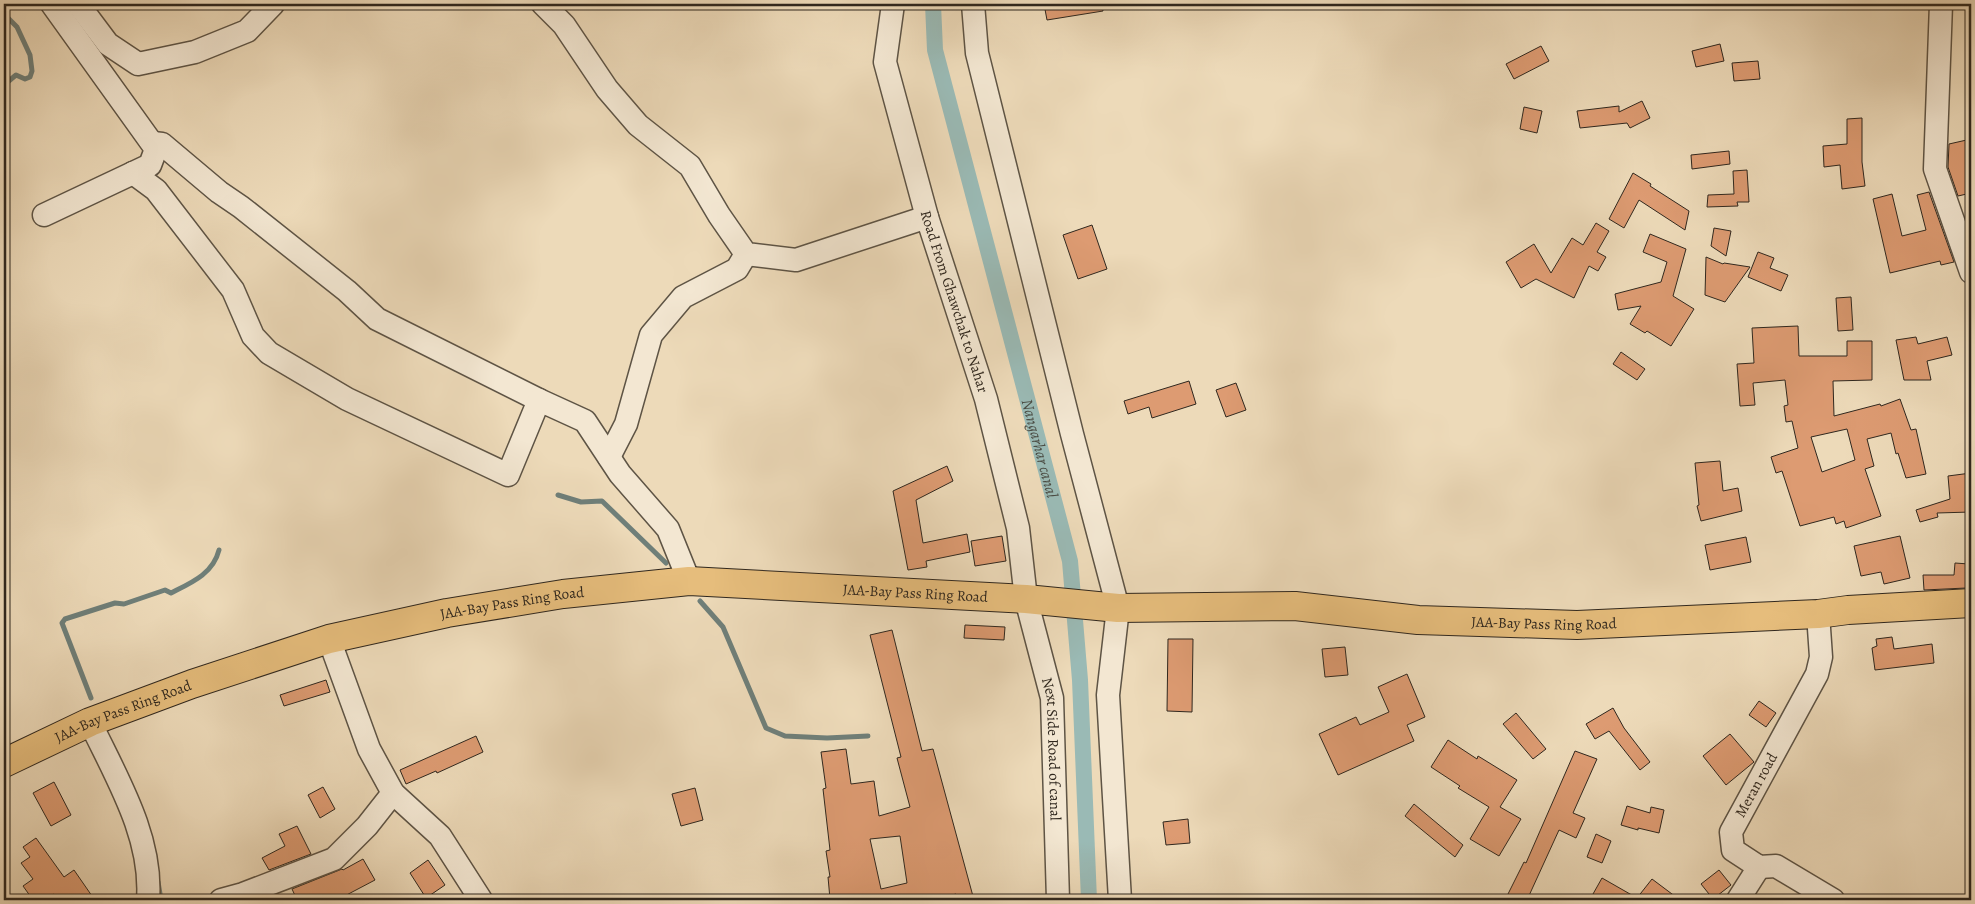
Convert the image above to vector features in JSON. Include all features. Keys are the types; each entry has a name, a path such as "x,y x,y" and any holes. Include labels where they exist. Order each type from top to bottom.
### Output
{"highway":[{"name":"JAA-Bay Pass Ring Road","path":"4,763 90,722 192,684 329,639 447,613 563,594 689,581 1036,601 1118,608 1296,606 1418,620 1577,626 1818,614 1848,610 1971,603"}],"street":[{"path":"44,215 150,165 156,149 52,4"},
{"path":"78,4 108,44 138,64 195,52 247,31 273,4"},
{"path":"543,4 564,25 607,89 638,126 690,166 719,216 746,254 796,260 927,217"},
{"name":"Road From Ghawchak to Nahar","path":"893,4 885,62 927,217 986,399 1036,601"},
{"path":"973,4 977,53 1072,434 1118,608 1108,695 1120,900"},
{"path":"1941,4 1935,169 1971,272"},
{"path":"153,143 162,144 219,192 241,207 347,291 377,318 539,400 585,421 620,474 668,529 689,581"},
{"path":"133,173 156,190 233,290 253,336 269,353 347,399 508,475 539,400"},
{"path":"609,457 626,424 651,335 683,297 737,269 746,254"},
{"name":"Next Side Road of canal","path":"1036,601 1052,698 1058,900"},
{"name":"Meran road","path":"1818,614 1821,657 1817,674 1730,832 1732,850 1759,867 1776,866 1833,900"},
{"path":"329,639 369,749 393,793 440,836 482,900"},
{"path":"90,722 135,817 150,879 148,900"},
{"path":"221,900 243,894 334,859 366,826 393,793"},
{"path":"1738,900 1759,867"}],"building":[{"path":"1044,4 1102,4 1103,11 1047,20"},
{"path":"1720,44 1724,61 1696,67 1692,51"},
{"path":"1541,46 1549,61 1514,79 1506,64"},
{"path":"1758,61 1760,79 1734,81 1732,63"},
{"path":"1642,101 1650,118 1630,128 1627,123 1580,128 1577,111 1619,106 1619,112"},
{"path":"1524,107 1542,111 1537,133 1520,129"},
{"path":"1862,118 1862,162 1865,186 1842,189 1840,165 1824,167 1823,146 1847,144 1847,119"},
{"path":"1971,139 1971,193 1958,196 1948,167 1949,144"},
{"path":"1729,151 1730,164 1692,169 1691,155"},
{"path":"1747,170 1749,202 1737,202 1738,206 1707,207 1708,195 1734,194 1733,171"},
{"path":"1633,173 1689,211 1685,230 1639,200 1624,228 1609,219"},
{"path":"1929,192 1954,262 1941,265 1940,261 1890,273 1873,199 1892,194 1902,236 1926,230 1917,195"},
{"path":"1596,223 1609,231 1597,252 1606,257 1598,271 1589,266 1574,298 1536,279 1521,288 1506,262 1534,244 1551,273 1572,238 1583,245"},
{"path":"1092,225 1107,269 1078,279 1063,235"},
{"path":"1714,228 1731,231 1726,256 1711,246"},
{"path":"1650,234 1686,249 1673,296 1694,309 1671,346 1647,331 1645,333 1630,324 1641,306 1618,310 1615,294 1661,282 1667,262 1643,252"},
{"path":"1758,252 1774,258 1770,268 1788,275 1781,291 1748,277"},
{"path":"1706,257 1723,264 1750,267 1725,302 1705,295"},
{"path":"1851,297 1853,330 1838,331 1836,298"},
{"path":"1798,326 1799,356 1847,356 1847,341 1872,341 1872,380 1833,381 1834,416 1880,404 1881,406 1900,399 1911,430 1916,429 1926,474 1906,478 1898,453 1896,454 1891,433 1867,439 1874,466 1865,469 1881,516 1846,528 1844,521 1836,524 1834,517 1800,526 1782,471 1776,473 1771,457 1798,448 1792,421 1786,422 1784,406 1788,405 1785,380 1753,383 1755,405 1740,406 1737,364 1754,363 1752,328","holes":["1847,429 1855,460 1822,472 1811,437"]},
{"path":"1916,337 1918,344 1947,337 1952,355 1927,361 1931,380 1904,380 1896,340"},
{"path":"1621,352 1645,369 1637,380 1613,364"},
{"path":"1189,381 1196,404 1152,418 1149,407 1128,414 1124,401"},
{"path":"1236,383 1246,410 1226,417 1216,390"},
{"path":"1720,461 1723,491 1738,488 1742,511 1701,521 1697,506 1699,505 1695,463"},
{"path":"947,466 953,481 916,500 923,543 967,534 970,552 926,561 927,567 908,570 893,491"},
{"path":"1971,473 1971,512 1937,513 1938,517 1920,522 1916,510 1950,499 1948,476"},
{"path":"1002,536 1006,561 975,566 971,541"},
{"path":"1900,536 1910,578 1884,584 1881,572 1861,576 1854,546"},
{"path":"1746,537 1751,562 1710,570 1705,545"},
{"path":"1955,563 1969,564 1966,588 1924,590 1923,575 1954,575"},
{"path":"965,625 1005,627 1004,640 964,638"},
{"path":"892,630 922,751 933,749 974,900 957,900 956,894 932,900 857,900 856,896 830,899 828,877 830,877 826,851 830,850 823,789 826,788 821,752 846,749 851,784 874,781 879,816 910,807 897,758 901,757 870,635","holes":["900,836 907,883 881,889 870,839"]},
{"path":"1892,637 1894,649 1932,644 1934,663 1875,670 1872,648 1877,646 1876,639"},
{"path":"1168,639 1193,639 1192,712 1167,711"},
{"path":"1345,647 1348,675 1325,677 1322,649"},
{"path":"1407,674 1425,717 1407,725 1414,741 1338,775 1319,734 1356,717 1360,725 1389,712 1378,687"},
{"path":"326,680 330,692 284,706 280,695"},
{"path":"1759,701 1776,713 1766,727 1749,715"},
{"path":"1613,708 1624,728 1650,762 1640,770 1609,731 1595,739 1586,724"},
{"path":"1516,713 1546,749 1533,759 1503,724"},
{"path":"1730,734 1754,762 1726,785 1703,756"},
{"path":"476,736 483,752 437,773 436,771 406,784 400,770"},
{"path":"1448,740 1477,759 1478,756 1517,780 1500,807 1521,819 1499,856 1470,839 1489,807 1458,788 1460,786 1431,767"},
{"path":"1575,751 1597,759 1573,813 1585,818 1576,838 1559,830 1527,900 1505,900 1524,862 1526,863"},
{"path":"54,782 71,815 51,826 33,793"},
{"path":"323,787 335,809 320,818 308,795"},
{"path":"695,788 703,820 681,826 672,794"},
{"path":"1414,804 1463,845 1455,857 1405,816"},
{"path":"1627,806 1650,813 1651,807 1664,810 1659,833 1621,825"},
{"path":"1188,819 1190,843 1166,845 1163,822"},
{"path":"297,826 311,854 269,870 262,858 285,846 279,834"},
{"path":"1596,834 1611,841 1602,863 1587,857"},
{"path":"36,838 64,877 74,870 92,896 85,900 59,900 54,894 45,900 33,900 23,886 33,879 21,863 30,857 23,847"},
{"path":"363,859 375,880 337,900 330,900 328,896 318,900 297,900 292,889 343,870"},
{"path":"428,860 445,885 426,898 410,873"},
{"path":"1719,870 1731,885 1713,899 1701,884"},
{"path":"1602,878 1637,898 1652,879 1680,900 1605,900 1593,894"}],"waterway":[{"path":"4,4 6,16 17,27 30,55 32,71 30,77 25,79 16,75 4,85"},
{"name":"Nangarhar canal","path":"933,4 935,50 1070,561 1080,680 1089,900"},
{"path":"4,266 4,273"},
{"path":"558,495 581,502 602,501 666,563"},
{"path":"91,698 62,623 65,619 115,603 124,604 165,590 171,593 206,572 212,565 219,550"},
{"path":"700,601 723,627 766,728 785,736 827,738 868,736"},
{"path":"158,882 161,900"}]}
